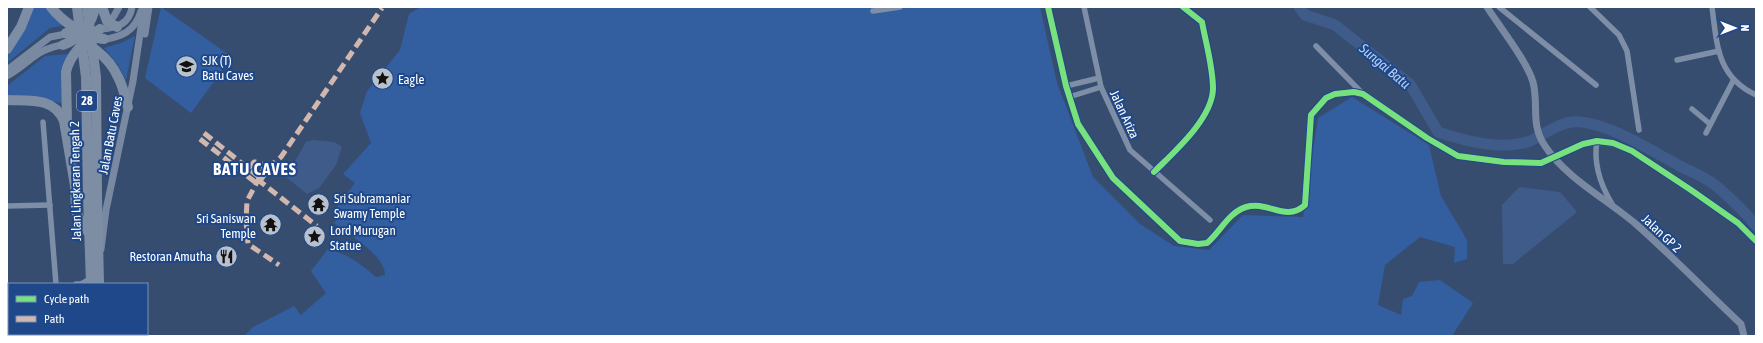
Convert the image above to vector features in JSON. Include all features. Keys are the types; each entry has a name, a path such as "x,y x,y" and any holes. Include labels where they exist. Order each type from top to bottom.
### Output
{"highway":[{"path":"7,49 21,27 29,7"},
{"name":"Jalan Lingkaran Tengah 2","path":"77,7 86,77 98,266 93,282"},
{"path":"52,8 64,13 79,14 88,10 88,7"},
{"name":"Jalan Lingkaran Tengah 2","path":"88,7 96,77 93,195 89,233 93,282"},
{"path":"68,140 67,65 84,37 93,18 95,7"},
{"path":"102,7 105,17 113,25"},
{"path":"52,8 107,60 118,77 128,107"},
{"path":"63,45 100,29"},
{"path":"66,33 104,39"},
{"path":"66,80 69,72 79,59 87,55 100,54"},
{"path":"7,100 42,102 53,105 61,113 68,140 76,186 76,211 82,225 89,233"}],"street":[{"path":"113,25 120,7"},
{"path":"100,29 128,19 132,7"},
{"path":"104,39 119,36 130,30 137,22 143,7"},
{"name":"Jalan Batu Caves","path":"98,266 106,210 133,81 143,7"},
{"path":"133,81 142,52 149,7"},
{"path":"873,11 900,7"},
{"path":"1048,7 1066,86 1078,124 1113,178 1180,240 1198,244 1207,243 1238,210 1247,206 1260,206 1287,212 1297,212 1304,205 1311,115 1326,98 1335,94 1354,92 1363,94"},
{"name":"Jalan Ariza","path":"1084,7 1101,87 1130,150 1210,220"},
{"path":"1154,172 1195,127 1211,102 1213,89 1202,22 1183,7"},
{"name":"Jalan GP 2","path":"1487,7 1532,78 1535,92 1535,119 1537,131 1546,147 1554,157 1582,182 1612,204 1643,231 1741,324 1744,336"},
{"path":"1499,7 1596,84"},
{"path":"1712,7 1719,51 1724,66 1733,81 1743,89 1756,95"},
{"path":"1595,8 1619,35 1626,51 1639,130"},
{"path":"7,70 50,37 66,33"},
{"path":"7,76 38,52 48,47 63,45"},
{"path":"1316,46 1363,94 1427,138 1458,156 1504,162 1541,163 1583,144 1597,141 1613,143 1632,151 1738,223 1756,241"},
{"path":"1677,60 1719,51"},
{"path":"1066,86 1099,78"},
{"path":"1706,133 1733,81"},
{"path":"1069,97 1101,87"},
{"path":"1692,109 1710,124"},
{"path":"43,122 56,283"},
{"path":"1597,141 1595,153 1599,180 1612,204"},
{"path":"7,206 50,205"}],"shaded area":[{"path":"33,7 46,7 65,25 50,28 7,63 7,58"},
{"name":"SJK (T) Batu Caves","path":"161,7 232,57 191,113 145,78"},
{"path":"421,7 1040,7 1057,83 1093,177 1140,224 1174,246 1209,250 1243,215 1303,217 1318,118 1352,97 1429,145 1441,196 1467,240 1467,259 1454,263 1455,247 1420,237 1385,265 1378,305 1401,315 1403,299 1412,296 1419,282 1440,280 1473,303 1452,336 244,336 253,327 294,306 301,315 326,293 311,271 328,249 354,260 376,277 385,275 379,260 373,253 357,239 334,223 341,213 336,208 355,183 343,174 371,143 360,113 367,91 400,50 409,14"},
{"path":"135,36 126,80 118,65 104,48 121,43"},
{"path":"70,54 64,104 52,101 7,96 7,86 45,56"},
{"path":"313,140 334,142 342,147 336,165 319,188 307,194 286,177 306,142"},
{"path":"1519,187 1560,192 1577,212 1513,264 1503,264 1502,205"}],"waterway":[{"name":"Sungai Batu","path":"1299,7 1305,15 1335,25 1410,84 1438,132 1483,144 1507,145 1530,141 1555,127 1566,123 1583,122 1597,125 1627,137 1711,182 1737,204 1756,226"}],"marked path":[{"path":"260,181 270,166 281,157 382,8"},
{"path":"204,133 259,177"},
{"path":"200,139 255,182"},
{"path":"249,168 254,162 256,162 262,164 264,169 247,201 246,221 248,244 279,265"},
{"path":"273,164 289,173"},
{"path":"257,179 317,226"}],"cycle path":[{"path":"1048,7 1066,86 1078,124 1113,178 1180,241 1198,244 1207,243 1235,213 1246,207 1262,206 1283,212 1290,212 1298,210 1305,205 1311,115 1326,98 1335,94 1354,92 1363,94 1427,138 1458,156 1504,162 1541,163 1583,144 1597,141 1613,143 1632,151 1691,190 1738,223 1756,241"},
{"path":"1154,172 1181,145 1199,123 1211,100 1213,89 1211,64 1202,22 1183,7"}],"place":[{"name":"SJK (T) Batu Caves","path":"186,67"},
{"name":"Eagle","path":"382,79"},
{"name":"Sri Subramaniar Swamy Temple","path":"318,205"},
{"name":"Sri Saniswan Temple","path":"271,225"},
{"name":"Lord Murugan Statue","path":"314,237"},
{"name":"Restoran Amutha","path":"227,256"}],"district":[{"name":"BATU CAVES","path":"255,169"}]}
